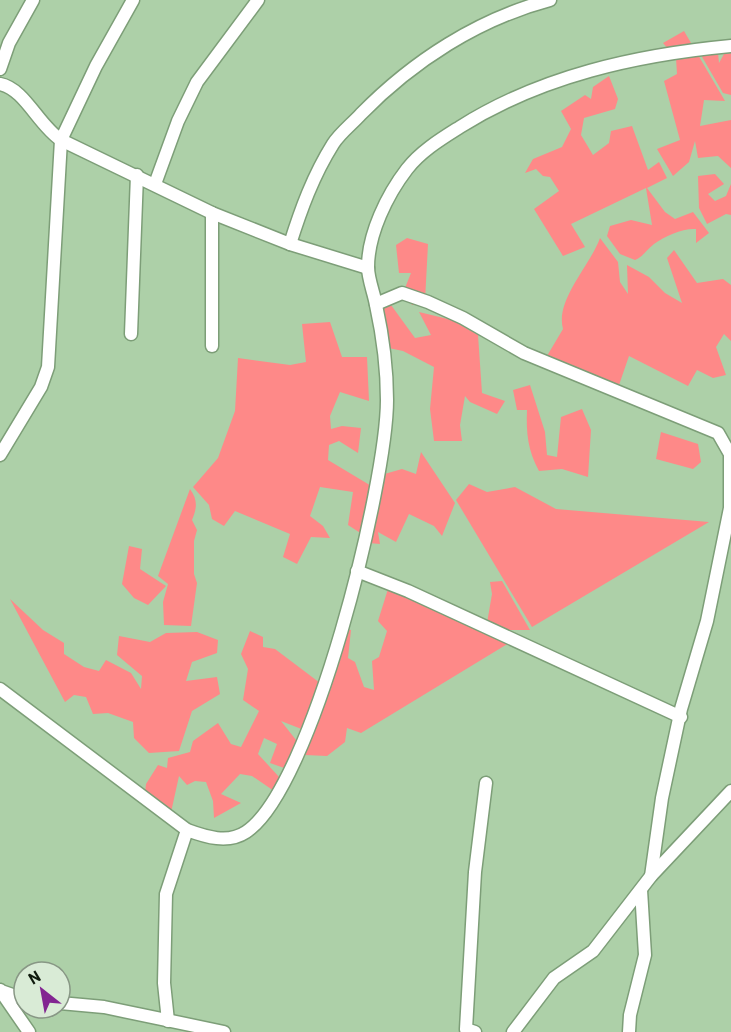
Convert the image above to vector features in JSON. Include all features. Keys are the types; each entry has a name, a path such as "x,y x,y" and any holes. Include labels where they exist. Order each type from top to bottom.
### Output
{"street":[{"path":"0,69 9,43 33,0"},
{"path":"0,455 41,387 48,367 61,140 96,66 133,0"},
{"path":"155,184 178,121 197,82 258,0"},
{"path":"290,244 308,189 334,142 377,98 425,58 475,29 521,8 550,0"},
{"path":"0,689 187,830 208,838 227,838 245,832 260,818 279,791 308,729 332,666 357,571 385,434 386,373 376,304 368,268 378,222 408,167 439,140 471,120 509,99 560,79 640,60 731,46"},
{"path":"0,84 10,87 21,96 43,127 61,140 212,213 290,244 368,268"},
{"path":"131,334 137,175"},
{"path":"212,213 212,346"},
{"path":"376,304 402,293 428,302 524,353 718,433 731,454 730,508 720,563 707,621 681,709 662,798 651,876"},
{"path":"357,571 408,591 681,717"},
{"path":"475,1032 466,1029 469,947 486,783"},
{"path":"513,1032 554,978 593,951 651,876 731,791"},
{"path":"168,1021 164,983 165,894 187,830"},
{"path":"629,1032 630,1015 645,955 640,890"},
{"path":"0,990 28,1032"},
{"path":"72,1004 104,1007 224,1032"}],"shaded area":[{"path":"684,31 725,101 704,100 700,126 731,120 731,168 718,156 698,158 695,141 689,162 673,176 657,149 680,140 664,81 677,74 676,58 663,43"},
{"path":"718,53 719,63 724,54 731,53 731,95 723,93 701,55"},
{"path":"609,76 618,99 615,109 584,118 581,135 593,155 609,143 611,131 632,126 648,170 659,162 667,178 647,188 665,212 675,219 693,212 709,233 696,243 696,229 686,230 658,241 635,260 620,254 607,236 610,226 631,220 652,225 646,188 571,224 585,247 563,256 534,209 559,191 550,177 543,176 536,169 525,173 533,159 562,147 571,129 561,111 585,95 591,99 593,87"},
{"path":"715,174 724,184 708,194 715,201 726,196 731,184 731,215 726,214 707,224 699,208 698,176"},
{"path":"407,238 428,244 425,301 412,305 405,288 411,273 399,273 396,245"},
{"path":"600,238 618,262 620,282 628,294 627,265 649,277 665,293 682,303 667,258 674,250 697,283 723,279 731,285 731,341 724,334 716,347 726,375 713,378 697,370 688,386 629,356 619,385 544,361 563,329 564,306 569,295"},
{"path":"384,301 391,305 415,338 431,335 419,312 452,320 478,335 482,393 505,401 497,414 470,402 465,396 460,425 462,441 434,441 430,409 434,367 403,351 384,347"},
{"path":"330,322 342,357 367,357 369,401 340,392 330,416 331,429 342,426 361,428 358,453 339,441 329,445 328,460 373,487 381,475 402,469 416,474 421,452 455,503 442,536 434,526 409,514 396,542 378,532 380,544 369,543 365,536 348,525 353,492 320,487 310,516 323,526 330,538 311,537 297,564 283,557 290,534 235,511 224,526 212,519 209,505 193,487 218,458 235,411 238,358 290,365 306,362 302,324"},
{"path":"530,385 545,432 547,455 557,457 561,417 582,409 591,430 588,477 562,469 539,471 528,442 527,410 517,410 513,390"},
{"path":"661,432 698,444 701,462 693,469 656,459"},
{"path":"469,484 487,492 515,487 556,509 709,522 532,627 456,500"},
{"path":"190,489 196,508 192,520 197,530 194,541 194,574 197,583 191,626 164,625 163,602 168,584 158,576"},
{"path":"129,546 142,549 140,569 166,586 148,605 134,598 122,584"},
{"path":"502,581 530,630 505,630 487,623 492,594 490,582"},
{"path":"388,589 509,643 361,733 347,728 345,742 327,756 305,755 338,628 351,630 348,658 355,662 364,687 374,690 372,661 379,657 387,631 378,621"},
{"path":"10,599 43,630 64,643 64,654 84,667 99,671 106,660 131,673 141,689 142,676 117,655 119,636 150,642 166,633 197,632 218,640 217,653 192,662 186,681 217,677 220,694 192,711 179,751 149,753 134,738 133,722 108,713 93,714 86,697 74,695 65,702"},
{"path":"250,631 263,637 263,647 275,649 324,686 304,730 281,721 300,745 287,769 270,763 277,744 264,738 258,754 280,778 277,793 252,776 240,774 221,794 241,803 214,818 213,801 206,782 195,781 187,785 179,776 170,817 145,793 146,784 158,765 167,768 168,758 190,752 193,741 218,723 231,744 241,747 259,711 243,700 248,669 241,654"}]}
